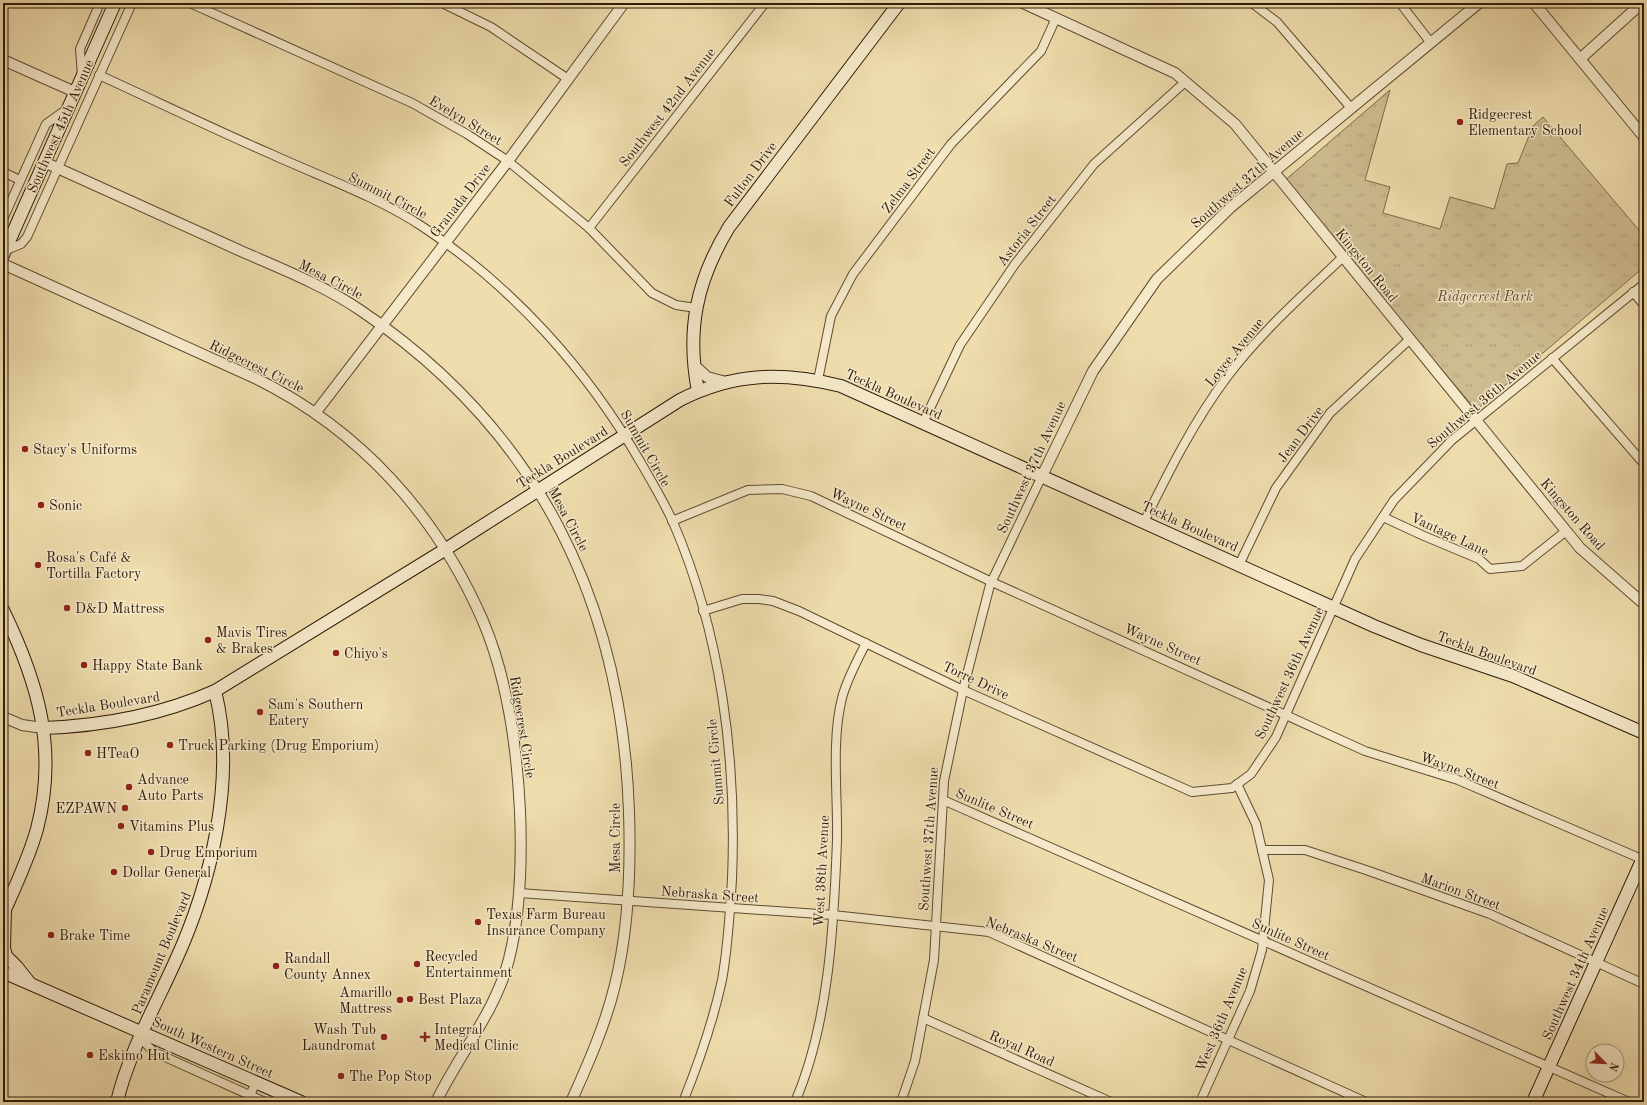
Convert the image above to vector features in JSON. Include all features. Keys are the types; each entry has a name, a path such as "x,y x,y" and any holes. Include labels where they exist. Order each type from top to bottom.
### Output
{"main road":[{"name":"Southwest 45th Avenue","path":"4,253 115,3"},
{"name":"Fulton Drive","path":"698,391 694,365 693,339 696,308 707,268 729,227 899,3"},
{"name":"Teckla Boulevard","path":"44,728 94,723 147,715 178,706 215,692 446,549 668,407 698,391 726,382 746,377 788,376 818,380 841,386 1334,608 1421,645 1513,676 1644,733"},
{"path":"3,610 21,646 31,674 44,728 45,765 40,815 33,843 4,911 4,948 6,956 17,966 27,982"},
{"name":"Paramount Boulevard","path":"117,1102 142,1036 195,914 211,856 217,820 222,767 220,724 215,692"},
{"name":"Southwest 34th Avenue","path":"1533,1102 1644,858"},
{"name":"South Western Street","path":"3,972 142,1036 256,1082 301,1102"},
{"path":"3,981 27,982"}],"street":[{"name":"Southwest 45th Avenue","path":"82,77 80,49 100,3"},
{"name":"Southwest 45th Avenue","path":"4,253 21,244 27,237 132,3"},
{"name":"Evelyn Street","path":"190,3 412,103 467,134 508,161 589,228 652,293 676,305 696,308"},
{"path":"442,3 491,27 568,79"},
{"name":"Granada Drive","path":"316,412 508,161 624,3"},
{"name":"Southwest 42nd Avenue","path":"589,228 765,3"},
{"name":"Kingston Road","path":"1023,3 1175,73 1235,124 1580,548 1644,604"},
{"path":"1252,3 1277,22 1351,108"},
{"path":"1400,3 1431,43"},
{"name":"Southwest 37th Avenue","path":"901,1102 914,1060 934,960 944,781 963,690 992,582 1093,370 1157,279 1231,207 1480,3"},
{"path":"1534,3 1644,137"},
{"path":"1580,59 1642,3"},
{"name":"Zelma Street","path":"818,380 831,316 853,274 951,144 1041,51 1056,18"},
{"path":"3,60 75,92"},
{"name":"Summit Circle","path":"99,75 231,137 401,213 444,243 498,286 535,321 587,381 609,410 625,435 672,522 703,611 718,674 729,750 733,826 730,908 722,978 705,1046 683,1102"},
{"name":"Astoria Street","path":"923,423 960,345 1015,264 1094,164 1185,82"},
{"name":"Southwest 45th Avenue","path":"4,217 46,124 56,115 68,108"},
{"name":"Mesa Circle","path":"44,162 332,294 358,308 437,369 462,394 492,428 538,490 573,553 597,616 616,692 623,732 628,776 630,866 622,952 604,1025 571,1102"},
{"path":"3,172 20,180"},
{"path":"4,217 18,220"},
{"name":"Loyce Avenue","path":"1144,522 1162,484 1198,422 1227,377 1274,324 1343,257"},
{"name":"Ridgecrest Circle","path":"3,264 290,395 316,412 353,441 396,484 419,511 446,549 484,623 499,667 508,706 515,748 519,792 520,852 519,893 515,929 508,961 501,983 489,1010 436,1102"},
{"name":"Southwest 36th Avenue","path":"1237,784 1251,774 1276,736 1355,560 1394,500 1452,440 1644,284"},
{"path":"1633,292 1644,305"},
{"name":"Jean Drive","path":"1239,565 1276,488 1330,413 1410,339"},
{"path":"1552,358 1644,464"},
{"path":"694,365 707,377 726,382"},
{"name":"Wayne Street","path":"672,522 748,490 782,489 811,496 992,582 1365,751 1458,780 1644,858"},
{"name":"Vantage Lane","path":"1383,517 1479,559 1490,568 1522,566 1566,531"},
{"name":"Torre Drive","path":"703,611 742,599 773,601 866,643 963,690 1192,792 1232,788 1237,784"},
{"name":"West 38th Avenue","path":"795,1102 812,1051 828,972 837,840 837,726 846,684 866,643"},
{"path":"3,717 22,725 44,728"},
{"name":"West 36th Avenue","path":"1200,1102 1250,992 1262,950 1268,880 1256,824 1237,784"},
{"name":"Sunlite Street","path":"943,800 1628,1102"},
{"name":"Marion Street","path":"1262,850 1305,850 1366,870 1490,914 1644,984"},
{"name":"Nebraska Street","path":"519,893 833,916 989,932 1366,1102"},
{"name":"Royal Road","path":"923,1018 1111,1102"},
{"path":"142,1036 154,1052 248,1099 264,1102"},
{"path":"248,1099 256,1082"}],"green space":[{"name":"Ridgecrest Park","path":"1390,90 1365,180 1390,187 1383,213 1440,229 1450,197 1494,209 1507,164 1518,163 1533,126 1543,117 1644,236 1644,267 1476,410 1283,182"}],"place":[{"name":"Ridgecrest Elementary School","path":"1460,122"},
{"name":"Stacy's Uniforms","path":"25,449"},
{"name":"Sonic","path":"41,505"},
{"name":"Rosa's Café & Tortilla Factory","path":"38,565"},
{"name":"D&D Mattress","path":"67,608"},
{"name":"Mavis Tires & Brakes","path":"208,640"},
{"name":"Chiyo's","path":"336,653"},
{"name":"Happy State Bank","path":"84,665"},
{"name":"Sam's Southern Eatery","path":"260,712"},
{"name":"Truck Parking (Drug Emporium)","path":"170,745"},
{"name":"HTeaO","path":"88,753"},
{"name":"Advance Auto Parts","path":"129,787"},
{"name":"EZPAWN","path":"125,808"},
{"name":"Vitamins Plus","path":"121,826"},
{"name":"Drug Emporium","path":"151,852"},
{"name":"Dollar General","path":"114,872"},
{"name":"Texas Farm Bureau Insurance Company","path":"478,922"},
{"name":"Brake Time","path":"51,935"},
{"name":"Recycled Entertainment","path":"417,964"},
{"name":"Randall County Annex","path":"276,966"},
{"name":"Best Plaza","path":"410,999"},
{"name":"Amarillo Mattress","path":"400,1000"},
{"name":"Wash Tub Laundromat","path":"384,1037"},
{"name":"Integral Medical Clinic","path":"425,1037"},
{"name":"Eskimo Hut","path":"90,1055"},
{"name":"The Pop Stop","path":"341,1076"}]}
